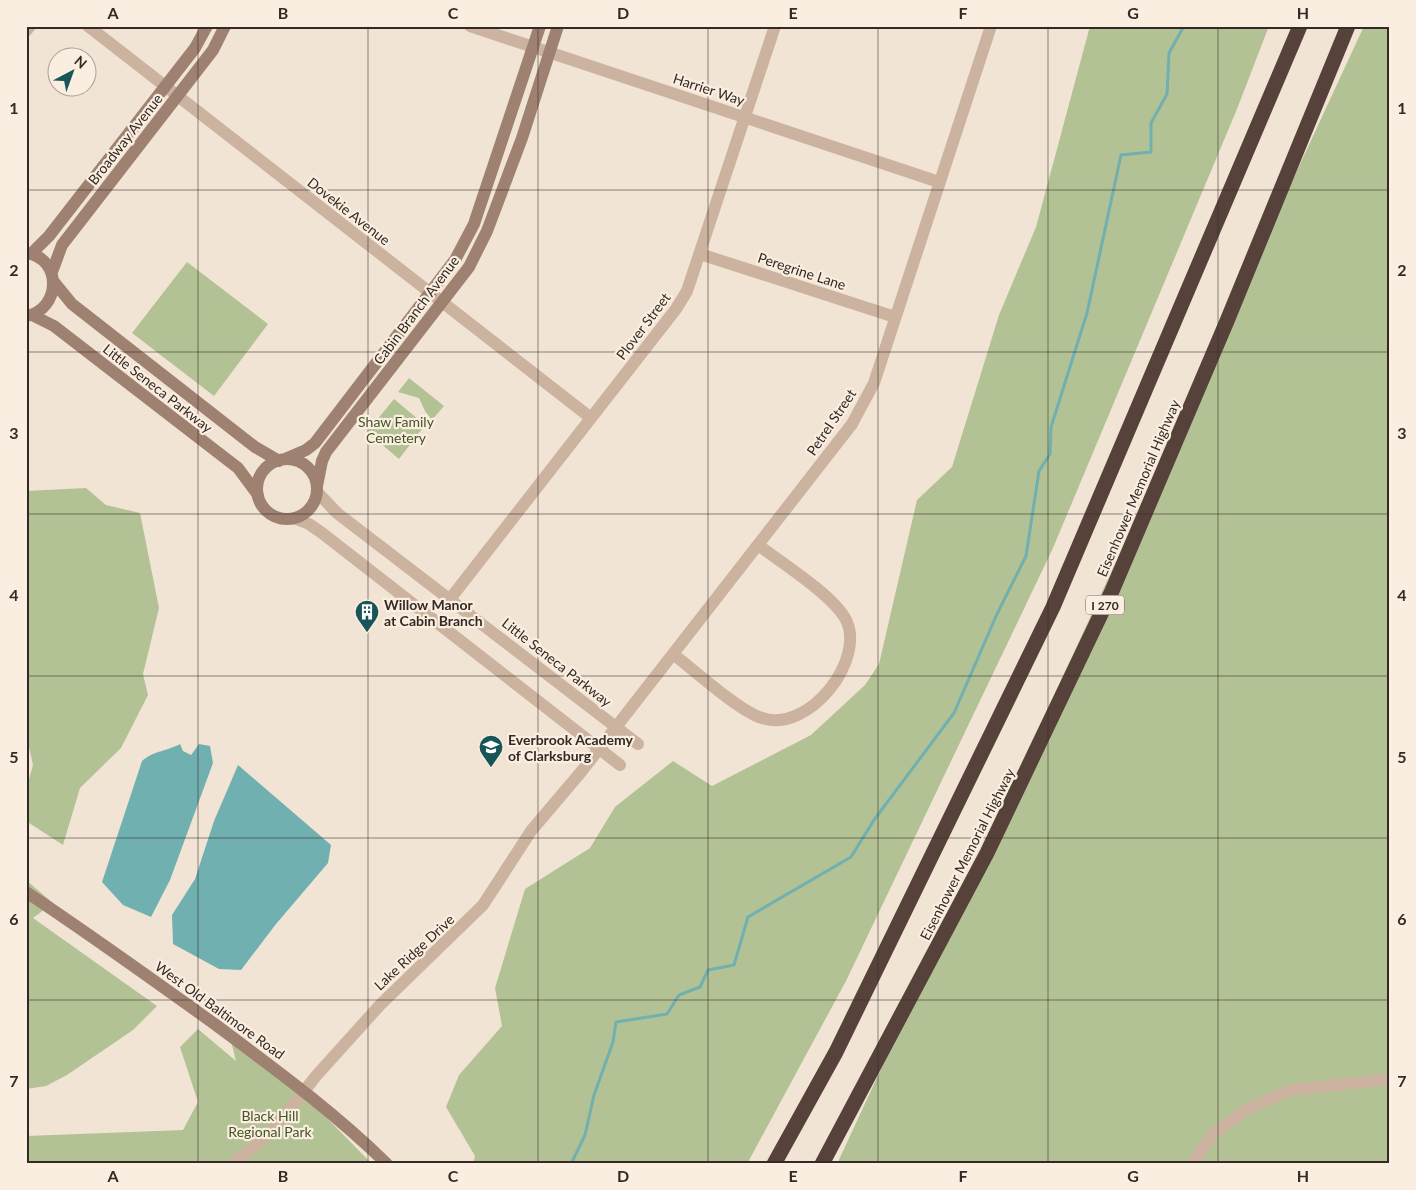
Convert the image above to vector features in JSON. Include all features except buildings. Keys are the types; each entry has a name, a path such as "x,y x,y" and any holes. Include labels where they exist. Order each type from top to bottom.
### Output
{"highway":[{"path":"774,1164 836,1052 1053,607 1300,26"},
{"name":"Eisenhower Memorial Highway","path":"822,1164 988,853 1108,599 1230,312 1348,26"}],"street":[{"path":"26,31 30,26"},
{"name":"Dovekie Avenue","path":"88,26 591,418"},
{"name":"Broadway Avenue","path":"28,253 49,236 195,48 207,26"},
{"name":"Broadway Avenue","path":"29,315 45,307 52,296 53,277 62,245 213,50 225,26"},
{"name":"Harrier Way","path":"470,26 939,182"},
{"name":"Cabin Branch Avenue","path":"282,460 306,450 315,443 455,260 474,224 540,26"},
{"name":"Cabin Branch Avenue","path":"317,489 322,461 326,452 469,267 487,232 522,138 558,26"},
{"name":"Plover Street","path":"450,599 676,309 687,291 775,26"},
{"name":"Petrel Street","path":"599,749 852,424 874,383 991,26"},
{"name":"Little Seneca Parkway","path":"28,253 47,264 53,277 72,304 255,447 282,460"},
{"name":"Peregrine Lane","path":"700,254 895,317"},
{"name":"Little Seneca Parkway","path":"29,315 54,326 238,468 258,495"},
{"path":"294,518 310,509 317,489 310,470 303,464 282,460 264,470 258,486 258,495 265,509 279,518 294,518 309,524 322,533 620,765"},
{"name":"Little Seneca Parkway","path":"317,489 336,512 638,744"},
{"path":"673,654 747,710 762,718 777,721 790,720 816,705 842,670 848,656 850,629 836,605 758,545"},
{"name":"Lake Ridge Drive","path":"233,1164 275,1128 304,1091 380,1005 483,905 531,831 599,749"},
{"name":"West Old Baltimore Road","path":"26,892 127,961 304,1091 340,1119 387,1164"},
{"path":"1192,1164 1213,1134 1247,1109 1291,1090 1390,1079"}],"green space":[{"path":"1090,26 1269,26 1237,109 1053,548 846,981 747,1164 473,1164 475,1156 446,1107 459,1075 502,1026 495,988 525,889 590,848 615,807 673,761 712,786 811,735 865,685 879,664 917,500 952,467 999,315 1036,227"},
{"path":"1364,26 1390,26 1390,1164 837,1164"},
{"path":"187,262 268,324 214,396 132,333"},
{"path":"409,378 444,406 432,420 419,398 398,392"},
{"name":"Shaw Family Cemetery","path":"394,399 425,425 399,459 367,432"},
{"path":"86,488 106,505 140,513 159,608 143,674 148,695 121,748 80,788 63,845 26,821 26,790 33,765 26,734 26,491"},
{"path":"26,880 53,903 33,918 157,1006 133,1030 67,1075 46,1086 26,1089"},
{"name":"Black Hill Regional Park","path":"198,1029 236,1061 231,1041 325,1116 372,1164 26,1164 26,1136 183,1130 198,1102 180,1047"}],"water":[{"path":"180,744 183,751 191,755 199,744 210,746 213,763 170,880 151,917 123,905 102,882 142,761 151,755"},
{"path":"238,765 331,845 328,863 276,924 241,970 219,969 173,944 172,915 195,879 214,821"}],"waterway":[{"path":"571,1164 585,1135 594,1095 613,1042 616,1022 667,1014 679,995 700,987 708,970 734,965 748,917 851,857 874,820 954,713 997,614 1026,556 1039,471 1050,454 1051,427 1087,313 1121,155 1151,152 1151,123 1167,94 1169,53 1184,26"}],"place":[{"name":"Willow Manor at Cabin Branch","path":"367,633"},
{"name":"Everbrook Academy of Clarksburg","path":"491,768"}]}
